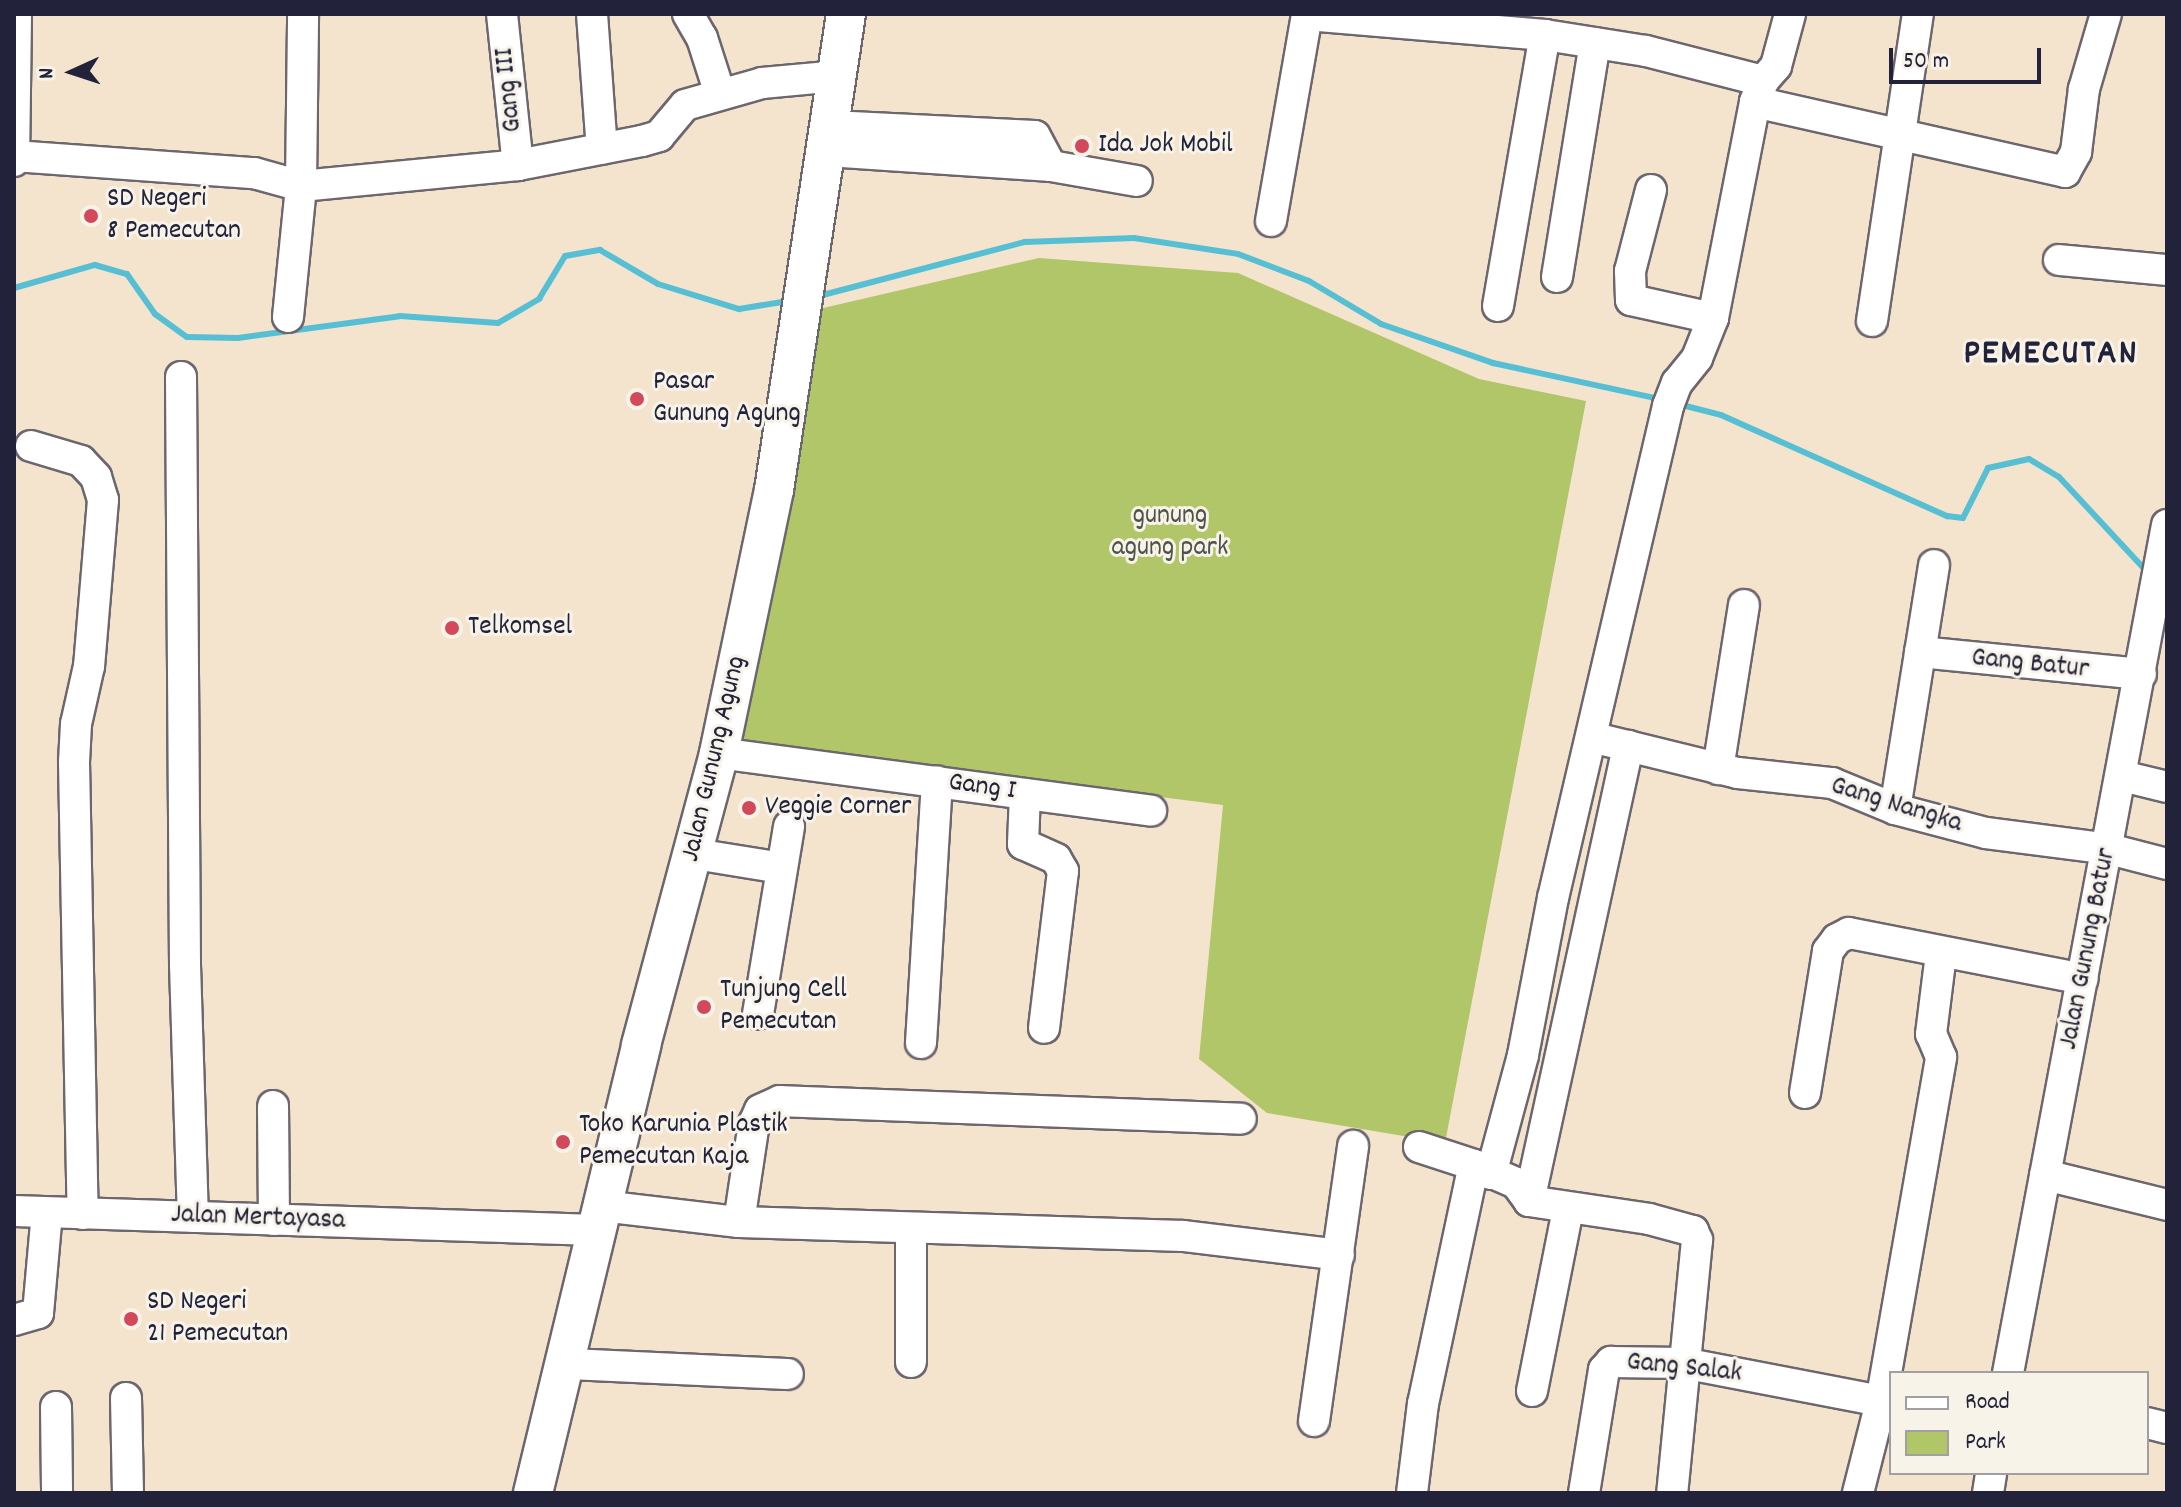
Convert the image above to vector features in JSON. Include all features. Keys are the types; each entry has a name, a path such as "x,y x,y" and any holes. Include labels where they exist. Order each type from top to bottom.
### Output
{"main road":[{"name":"Jalan Gunung Agung","path":"533,1493 568,1364 599,1218 719,753 774,490 846,14"}],"street":[{"path":"16,14 14,158 254,173 301,186 518,165 602,149 659,136 675,112 720,94 762,83 837,76"},
{"path":"288,317 301,186 303,14"},
{"name":"Gang III","path":"502,14 518,165"},
{"path":"592,14 602,149"},
{"path":"688,14 702,38 720,94"},
{"path":"1412,1493 1423,1404 1482,1170 1523,1055 1591,737 1672,394 1697,358 1713,318 1759,92 1776,66 1790,14"},
{"path":"1872,321 1902,139 1918,14"},
{"path":"1271,221 1307,15 1545,35 1595,43 1902,139 2058,173 2069,170 2084,89 2106,14"},
{"path":"1498,306 1545,35"},
{"path":"1557,277 1595,43"},
{"path":"829,138 1035,136 1051,166 1137,181"},
{"path":"1651,190 1630,271 1631,300 1713,318"},
{"path":"2059,260 2167,270"},
{"path":"181,377 185,965 193,1217"},
{"path":"31,446 81,461 96,477 103,500 89,666 76,724 74,762 83,1214"},
{"name":"Jalan Gunung Batur","path":"2008,1371 2122,776 2151,667 2154,603 2167,525"},
{"path":"1895,809 1934,565"},
{"path":"1718,769 1744,605"},
{"name":"Gang Batur","path":"1920,652 2151,667"},
{"name":"Gang Nangka","path":"1591,737 1718,769 1832,783 1895,809 1986,833 2109,849 2167,864"},
{"path":"1529,1201 1628,746"},
{"name":"Gang I","path":"719,753 1151,811"},
{"path":"2122,776 2167,787"},
{"path":"921,1043 937,781"},
{"path":"1025,794 1023,844 1056,859 1063,871 1044,1028"},
{"path":"758,1014 789,827"},
{"path":"695,854 781,868"},
{"path":"1805,1093 1828,951 1837,939 1862,933 1952,957 2083,979"},
{"path":"1891,1371 1941,1057 1931,1034 1952,957"},
{"path":"739,1222 754,1123 760,1110 780,1101 1241,1119"},
{"path":"273,1106 274,1220"},
{"path":"1314,1421 1353,1146"},
{"path":"1419,1147 1516,1183 1529,1201 1686,1227 1697,1240 1672,1493"},
{"path":"2045,1175 2167,1205"},
{"path":"1532,1391 1568,1209"},
{"name":"Jalan Mertayasa","path":"14,1211 274,1220 599,1218 1183,1236 1339,1255"},
{"path":"14,1320 38,1313 47,1213"},
{"path":"911,1230 911,1362"},
{"name":"Gang Salak","path":"1584,1493 1608,1364 1683,1363 1886,1402"},
{"path":"568,1364 788,1374"},
{"path":"126,1398 128,1493"},
{"path":"1858,1493 1886,1402"},
{"path":"56,1407 57,1493"}],"green space":[{"name":"gunung agung park","path":"1039,258 1238,273 1479,379 1586,401 1445,1143 1267,1113 1199,1059 1223,805 737,743 819,309"}],"waterway":[{"path":"815,297 1025,242 1134,238 1238,254 1309,281 1381,324 1493,363 1660,399"},
{"path":"14,288 95,265 127,274 155,314 187,337 238,338 400,316 498,323 539,299 565,256 600,250 658,284 739,309 788,301"},
{"path":"1678,404 1721,415 1947,516 1963,518 1988,468 2029,459 2059,477 2149,574"}],"place":[{"name":"Ida Jok Mobil","path":"1082,146"},
{"name":"SD Negeri 8 Pemecutan","path":"91,216"},
{"name":"Pasar Gunung Agung","path":"637,399"},
{"name":"Telkomsel","path":"452,628"},
{"name":"Veggie Corner","path":"749,808"},
{"name":"Tunjung Cell Pemecutan","path":"704,1007"},
{"name":"Toko Karunia Plastik Pemecutan Kaja","path":"563,1142"},
{"name":"SD Negeri 21 Pemecutan","path":"131,1319"}],"district":[{"name":"PEMECUTAN","path":"2051,356"}]}
